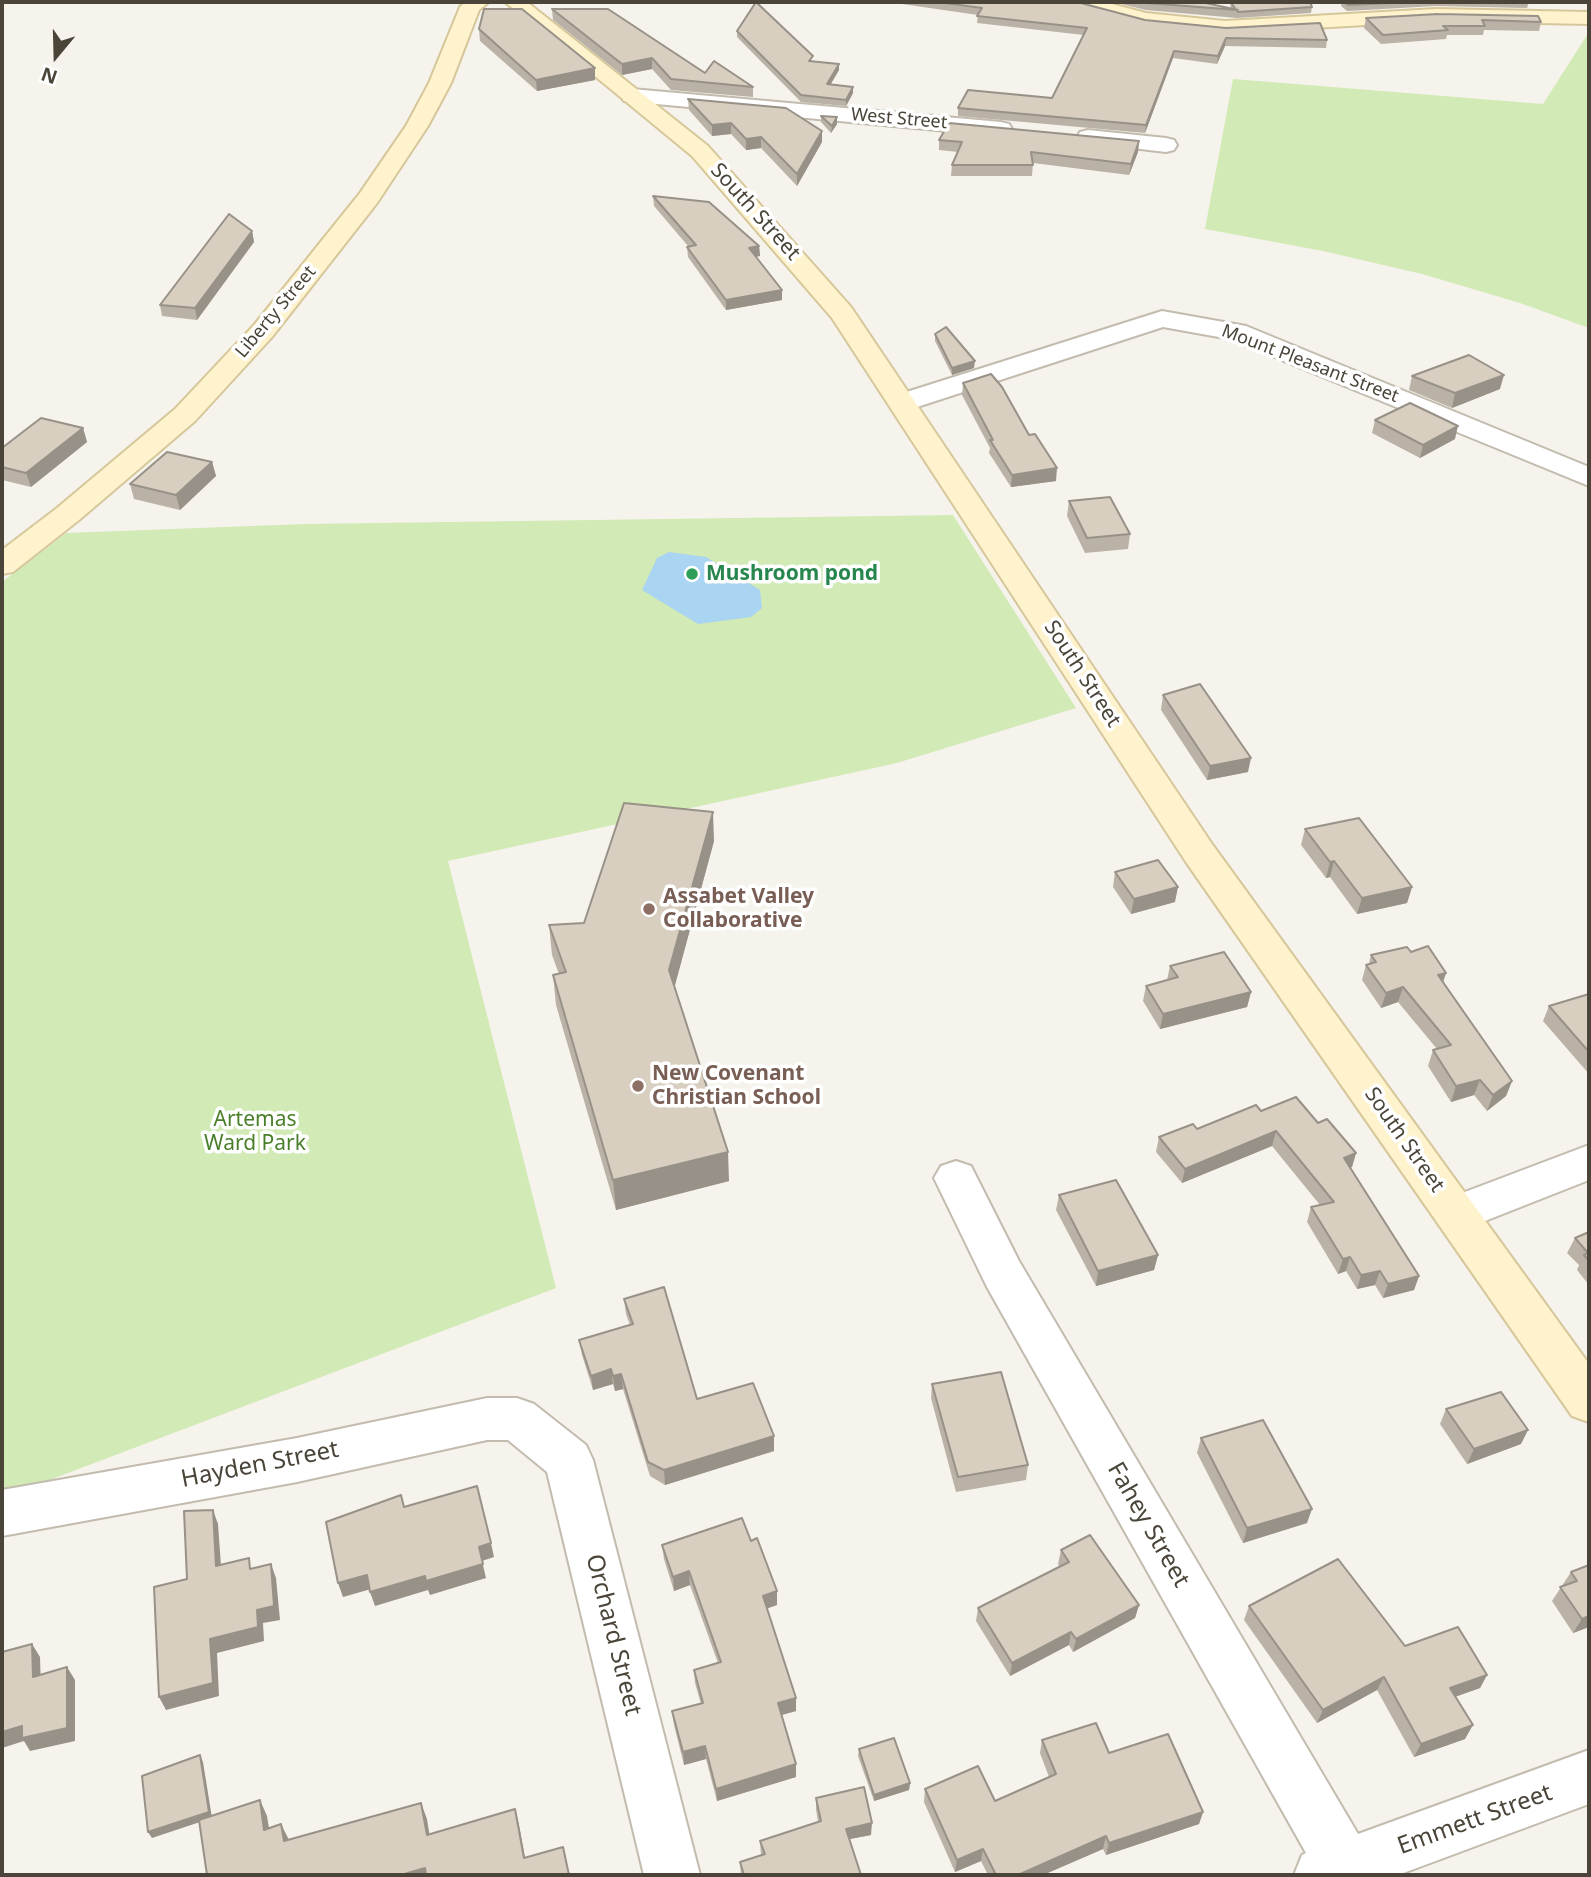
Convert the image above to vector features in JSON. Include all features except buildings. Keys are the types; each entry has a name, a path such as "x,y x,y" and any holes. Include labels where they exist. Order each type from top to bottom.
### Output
{"main road":[{"name":"Liberty Street","path":"2,565 68,514 185,415 263,331 369,198 417,126 440,83 470,7 479,2"},
{"name":"South Street","path":"515,2 678,132 718,169 842,313 904,402 1199,853 1589,1401"},
{"path":"1082,2 1145,19 1224,27 1436,15 1589,18"}],"street":[{"name":"West Street","path":"632,96 1017,130"},
{"path":"1072,135 1166,145"},
{"name":"Mount Pleasant Street","path":"904,402 1162,319 1237,332 1589,477"},
{"path":"1457,1214 1589,1162"},
{"name":"Fahey Street","path":"956,1178 1003,1274 1333,1872"},
{"name":"Hayden Street","path":"2,1514 297,1460 487,1419 517,1419"},
{"name":"Orchard Street","path":"517,1419 569,1460 672,1875"},
{"name":"Emmett Street","path":"1333,1872 1589,1777"}],"green space":[{"path":"1589,32 1589,328 1520,303 1422,274 1323,251 1205,229 1233,79 1543,104"},
{"name":"Artemas Ward Park","path":"953,515 1076,708 897,763 448,861 556,1288 2,1498 2,582 66,533 305,524"}],"water":[{"name":"Mushroom pond","path":"669,552 706,557 760,590 762,608 751,617 698,624 642,590 657,558"}],"place":[{"name":"Mushroom pond","path":"692,574"},
{"name":"Assabet Valley Collaborative","path":"649,909"},
{"name":"New Covenant Christian School","path":"638,1086"}]}
